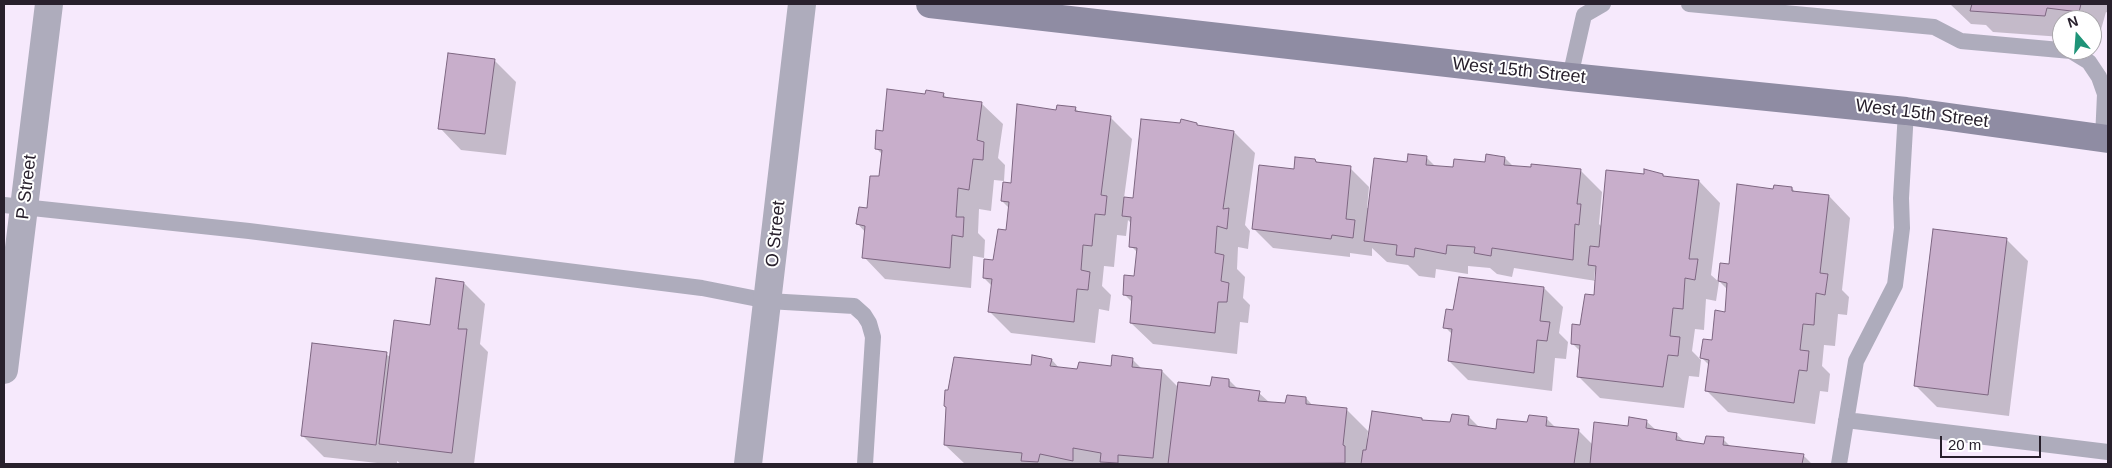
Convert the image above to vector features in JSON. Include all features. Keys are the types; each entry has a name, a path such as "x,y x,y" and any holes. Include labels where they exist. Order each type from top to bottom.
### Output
{"street":[{"name":"P Street","path":"4,370 14,206 49,4"},
{"name":"O Street","path":"748,464 802,4"},
{"name":"West 15th Street","path":"930,4 990,7 1570,77 1906,111 2105,139"}],"lane":[{"path":"1570,77 1584,9 1603,4"},
{"path":"1689,4 1849,11 1934,27 1961,41 2070,51 2089,62 2099,77 2105,94 2105,139"},
{"path":"1839,464 1856,360 1895,285 1902,228 1901,198 1906,111"},
{"path":"14,206 249,231 673,284 768,301 854,306 870,323 873,337 865,464"},
{"path":"1846,420 2108,452"}],"building":[{"path":"1972,4 2081,4 2080,10 2047,8 2045,16 1970,11"},
{"path":"448,53 495,59 485,134 438,129"},
{"path":"887,89 925,94 926,90 944,93 943,97 982,102 977,140 984,142 983,160 973,159 969,190 958,188 956,217 964,217 963,237 952,235 950,268 862,258 865,226 856,224 859,207 867,208 870,176 879,176 882,150 875,149 876,130 883,131"},
{"path":"1017,104 1056,110 1057,105 1076,107 1075,111 1111,116 1101,195 1107,196 1105,215 1095,214 1092,246 1083,245 1081,270 1090,272 1088,290 1077,289 1074,322 988,312 992,279 983,278 984,259 993,260 998,229 1006,230 1009,202 1001,201 1003,182 1011,183"},
{"path":"1141,119 1180,123 1181,119 1197,123 1197,125 1234,131 1223,209 1229,208 1227,229 1217,226 1215,253 1224,255 1221,281 1229,283 1227,302 1218,302 1215,333 1130,323 1132,296 1123,295 1124,275 1134,276 1137,248 1129,247 1131,217 1122,216 1124,197 1133,198"},
{"path":"1408,154 1427,156 1426,165 1453,167 1454,159 1485,162 1486,154 1505,157 1504,165 1531,167 1531,164 1581,169 1577,204 1581,204 1579,225 1575,224 1573,260 1492,248 1491,256 1474,253 1475,247 1447,245 1446,254 1415,248 1414,257 1396,255 1397,245 1364,241 1374,158 1407,162"},
{"path":"1295,157 1315,159 1316,162 1351,166 1346,219 1355,220 1353,238 1332,235 1331,239 1252,229 1259,165 1294,169"},
{"path":"1644,169 1663,174 1663,176 1699,180 1689,259 1698,259 1695,280 1685,278 1683,309 1673,308 1670,336 1680,337 1678,356 1668,355 1663,387 1577,377 1580,345 1571,344 1572,324 1580,325 1585,294 1594,295 1596,266 1588,265 1590,246 1599,247 1606,170 1644,174"},
{"path":"1737,184 1773,189 1774,185 1792,187 1792,191 1829,195 1820,273 1828,274 1825,295 1816,293 1814,325 1803,324 1800,350 1809,351 1807,371 1799,370 1794,403 1705,391 1709,360 1700,358 1703,339 1712,340 1715,310 1725,312 1727,283 1718,281 1720,263 1729,264"},
{"path":"1933,229 2007,238 1988,395 1914,386"},
{"path":"1459,277 1544,287 1540,321 1550,322 1547,341 1537,340 1534,373 1448,361 1452,329 1443,328 1446,309 1453,310"},
{"path":"436,278 464,282 458,329 467,329 452,453 379,444 394,320 430,325"},
{"path":"312,343 387,352 376,445 301,436"},
{"path":"1032,355 1052,359 1050,366 1077,369 1079,362 1111,366 1112,355 1133,358 1132,367 1162,370 1153,458 1118,455 1118,463 1100,462 1101,453 1073,448 1073,461 1040,454 1038,462 1021,461 1022,453 944,445 945,390 948,390 954,357 1031,365"},
{"path":"1212,377 1229,379 1229,387 1260,391 1258,401 1285,403 1287,395 1306,397 1306,404 1347,408 1343,445 1345,446 1345,463 1168,464 1178,382 1210,386"},
{"path":"1372,411 1422,418 1422,420 1450,422 1452,414 1469,416 1468,425 1496,429 1497,419 1527,422 1529,415 1547,417 1546,426 1579,429 1574,464 1361,464 1363,450 1366,450"},
{"path":"1629,417 1647,420 1646,428 1677,433 1676,440 1704,444 1706,436 1724,437 1723,445 1804,454 1802,464 1590,464 1594,422 1628,426"}]}
